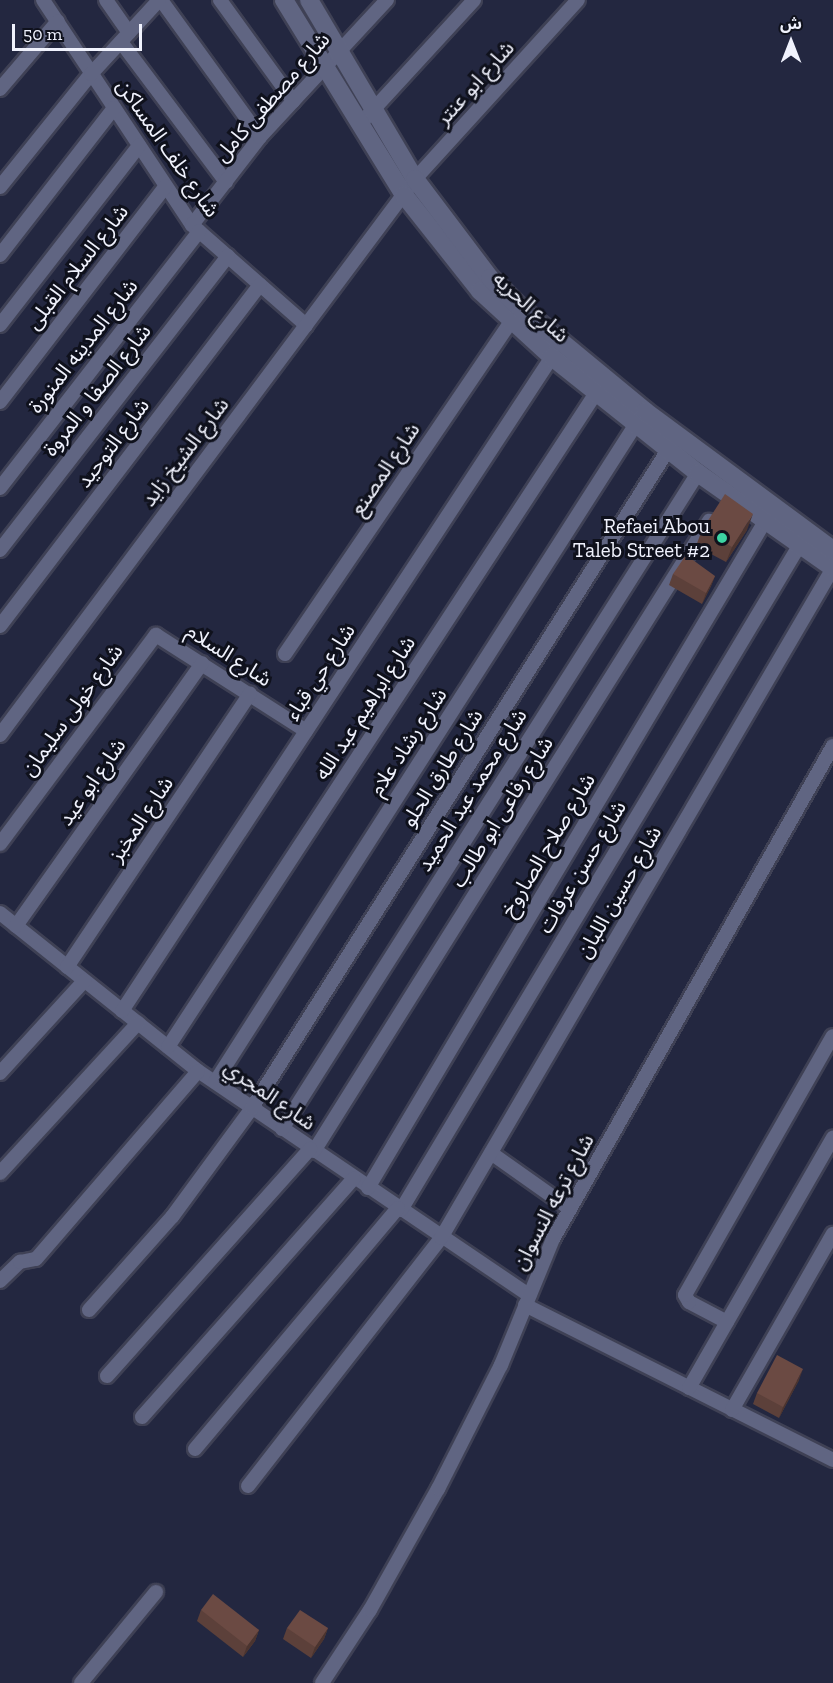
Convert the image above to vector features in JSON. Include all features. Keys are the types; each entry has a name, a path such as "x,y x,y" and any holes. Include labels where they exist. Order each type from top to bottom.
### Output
{"main road":[{"name":"شارع الحريه","path":"284,0 404,195 452,261 515,314 833,550"},
{"name":"شارع الحريه","path":"309,0 415,179 463,247 552,357 764,523 833,568"}],"street":[{"name":"شارع خلف المساكن","path":"43,0 196,228 306,325"},
{"path":"106,0 125,38 226,182"},
{"path":"0,187 91,74 160,0 260,137"},
{"path":"220,0 293,101"},
{"name":"شارع مصطفى كامل","path":"196,228 226,182 260,137 387,0"},
{"path":"361,123 474,0"},
{"name":"شارع ابو عنتر","path":"404,195 415,179 578,0"},
{"path":"0,89 58,21"},
{"path":"0,255 114,108"},
{"path":"0,325 140,147"},
{"name":"شارع السلام القبلى","path":"0,402 166,186"},
{"name":"شارع الشيخ زايد","path":"0,735 404,195"},
{"name":"شارع المدينه المنورة","path":"0,488 196,228"},
{"name":"شارع الصفا و المروة","path":"0,550 228,256"},
{"name":"شارع التوحيد","path":"0,626 260,285"},
{"name":"شارع المصنع","path":"285,654 515,314"},
{"name":"شارع حي قباء","path":"122,1011 552,357"},
{"name":"شارع ابراهيم عبد الله","path":"168,1047 597,393"},
{"name":"شارع رشاد علام","path":"215,1082 636,424"},
{"name":"شارع طارق الحلو","path":"89,1310 172,1217 252,1108 668,450"},
{"name":"شارع محمد عبد الحميد","path":"282,1129 698,473"},
{"name":"شارع رفاعى ابو طالب","path":"107,1376 312,1150 726,494"},
{"name":"شارع صلاح الصاروخ","path":"368,1188 764,523"},
{"name":"شارع حسن عرفات","path":"195,1449 399,1209 799,546"},
{"name":"شارع حسين اللبان","path":"248,1486 441,1238 833,568"},
{"name":"شارع السلام","path":"160,635 306,731"},
{"name":"شارع خولى سليمان","path":"0,844 150,639 160,635"},
{"name":"شارع ابو عيد","path":"16,926 202,663"},
{"name":"شارع المخبز","path":"67,967 250,694"},
{"name":"شارع ترعه النسوان","path":"322,1683 370,1610 438,1489 501,1365 527,1300 570,1209 833,746"},
{"name":"شارع المجري","path":"0,913 198,1071 527,1300 732,1410 832,1456"},
{"path":"0,1073 84,981"},
{"path":"0,1173 138,1023"},
{"path":"727,1322 689,1302 684,1295 833,1036"},
{"path":"0,1281 20,1262 36,1259 198,1071"},
{"path":"689,1388 833,1137"},
{"path":"491,1153 570,1209"},
{"path":"142,1417 354,1178"},
{"path":"732,1410 833,1234"},
{"path":"81,1683 156,1592"}],"building":[{"path":"725,494 753,514 732,547 702,530"},
{"path":"686,555 715,576 706,593 673,574"},
{"path":"777,1355 803,1369 783,1407 757,1393"},
{"path":"213,1594 259,1630 247,1646 201,1610"},
{"path":"300,1610 328,1628 315,1647 287,1628"}],"place":[{"name":"Refaei Abou Taleb Street #2","path":"722,538"}]}
